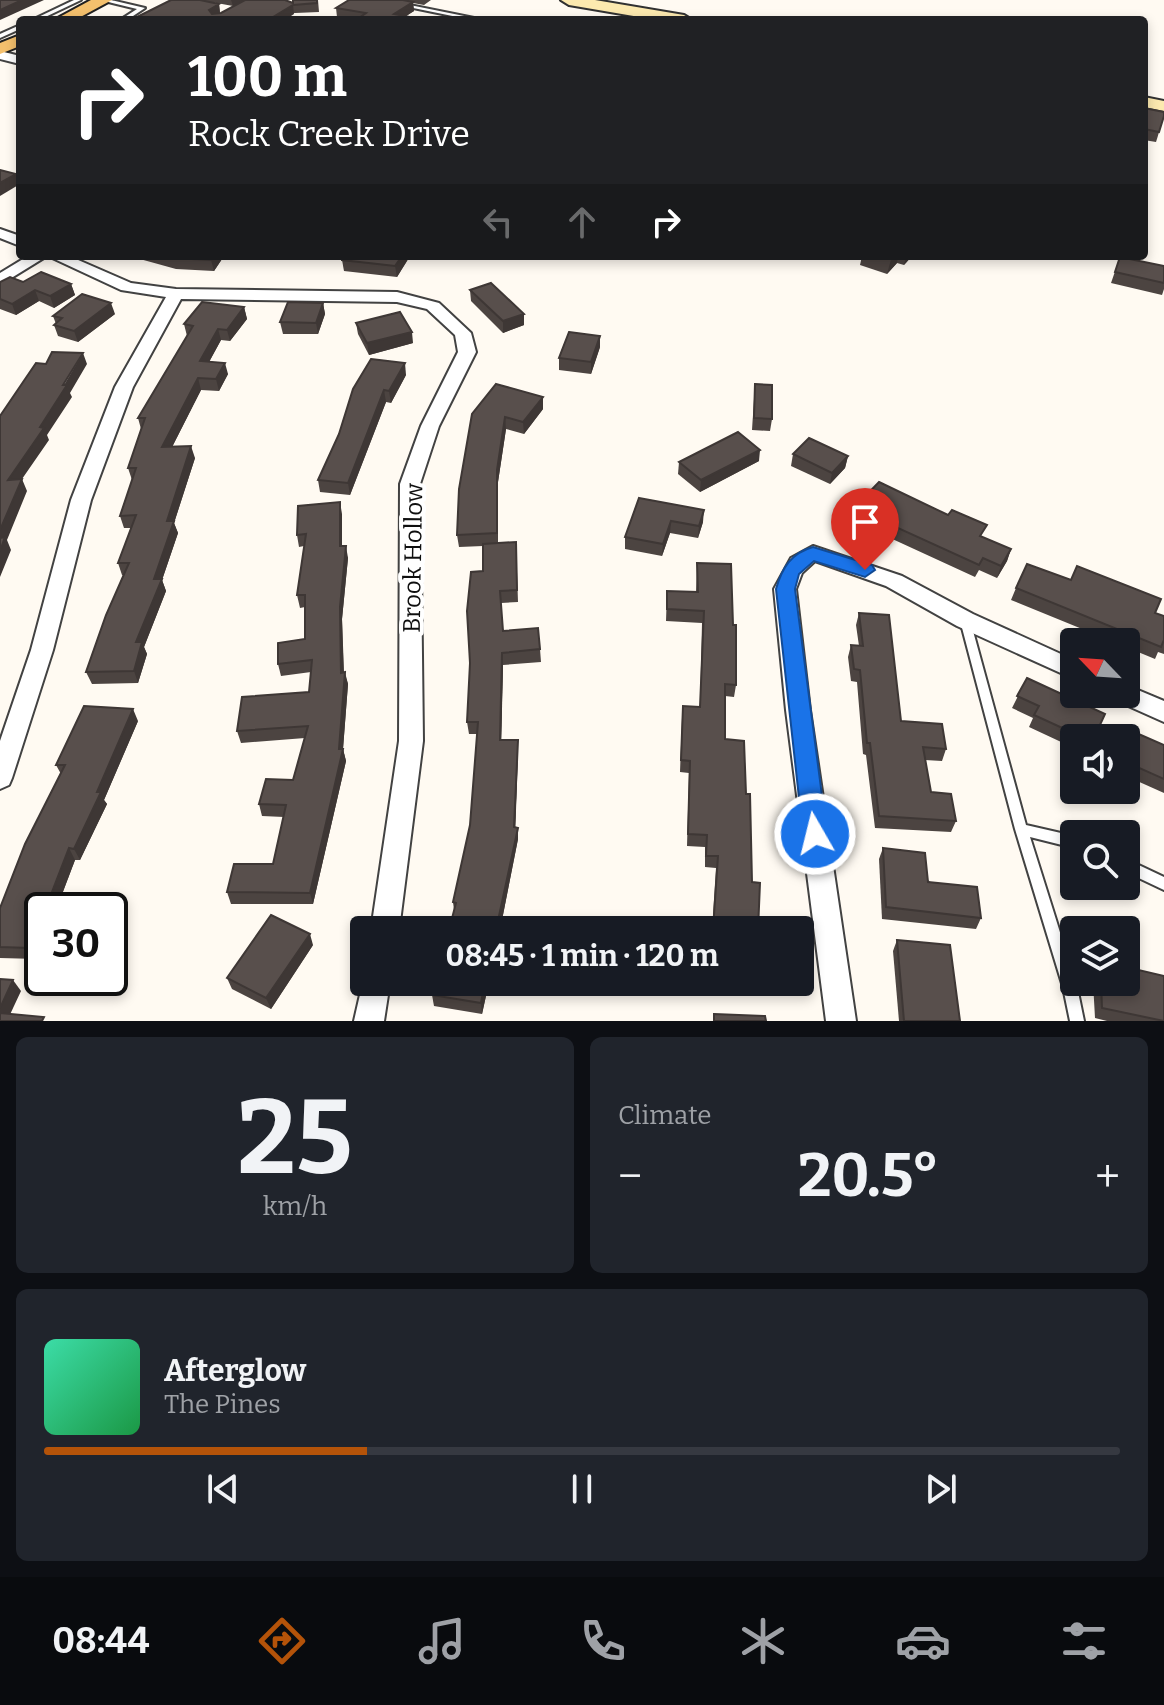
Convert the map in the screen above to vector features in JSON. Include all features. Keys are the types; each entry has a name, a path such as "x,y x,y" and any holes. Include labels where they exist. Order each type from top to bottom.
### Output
{"main road":[{"path":"70,16 104,0"}],"street":[{"path":"577,1 661,16"},
{"path":"0,280 32,260"},
{"name":"Brook Hollow","path":"65,260 127,287 176,294 397,297 433,306 463,333 467,352 430,426 410,484 411,741 387,916"},
{"path":"0,778 42,650 81,500 124,387 176,294"},
{"path":"841,1021 798,710 785,589 790,573 800,560 813,553 836,559 894,581 965,620 1060,664"},
{"path":"1140,701 1164,712"},
{"path":"369,1021 373,996"}],"lane":[{"path":"44,16 78,0"},
{"path":"104,0 142,8 129,16"},
{"path":"377,0 460,16"},
{"path":"965,620 1021,829 1070,987 1077,1021"},
{"path":"1021,829 1060,839"},
{"path":"1140,872 1164,884"}],"building":[{"path":"0,0 22,0 0,10"},
{"path":"171,0 200,0 219,4 209,10 212,14 221,13 245,0 285,0 293,3 293,0 317,0 317,3 293,5 275,16 139,16"},
{"path":"349,0 413,2 394,14 404,16 362,16 366,13 336,8"},
{"path":"1148,109 1164,112 1159,132 1148,130"},
{"path":"0,170 16,174 0,183"},
{"path":"342,260 399,260 395,266"},
{"path":"1119,260 1164,266 1164,283 1115,272"},
{"path":"41,272 71,284 50,296 35,290 12,304 0,299 0,282 10,277 23,282"},
{"path":"491,283 524,314 503,321 470,290"},
{"path":"82,294 111,303 74,331 54,325 62,318 53,316"},
{"path":"202,302 244,307 227,330 218,329 200,361 225,363 216,379 198,378 162,447 191,446 167,521 174,521 154,579 162,579 136,642 142,642 134,671 86,672 129,563 118,563 136,515 120,516 136,468 128,468 145,418 138,418 193,326 184,324"},
{"path":"288,302 323,303 316,323 280,322"},
{"path":"400,312 412,332 367,343 356,323"},
{"path":"569,332 600,336 591,362 559,358"},
{"path":"52,352 83,353 40,427 44,428 8,480 22,479 0,530 0,416 36,363 46,364"},
{"path":"371,359 405,363 389,391 384,390 348,483 318,480 339,434 353,389"},
{"path":"496,384 543,397 523,422 505,417 497,470 497,533 457,535 459,489 472,414"},
{"path":"755,384 772,385 772,419 754,418"},
{"path":"738,432 760,450 701,480 679,462"},
{"path":"809,438 848,456 832,473 793,454"},
{"path":"879,482 948,515 952,510 987,525 980,536 1011,549 1001,566 983,558 979,565 854,508"},
{"path":"639,498 704,510 699,526 671,521 663,544 625,537"},
{"path":"340,502 340,546 346,546 340,607 341,673 345,672 339,749 343,749 310,893 227,892 234,864 273,864 286,805 259,804 266,779 293,780 308,726 237,731 242,697 309,692 312,660 278,664 278,643 305,639 305,595 297,595 306,534 297,535 298,506"},
{"path":"516,542 517,590 500,591 503,631 538,628 540,649 502,653 500,740 518,740 514,827 518,828 499,916 453,916 470,825 478,722 467,722 470,663 467,611 471,572 483,571 483,544"},
{"path":"697,563 731,564 733,625 736,625 736,685 725,684 725,739 744,741 746,794 750,794 752,882 760,883 759,916 714,916 718,856 706,856 707,835 688,834 690,761 681,760 683,706 700,707 704,611 667,609 667,591 698,592"},
{"path":"1027,564 1071,580 1077,566 1161,599 1155,613 1164,616 1164,640 1161,647 1140,638 1140,628 1114,628 1016,588"},
{"path":"859,613 889,615 901,721 942,724 946,749 923,747 931,792 951,794 956,821 879,816 870,743 867,743 860,670 854,669 851,645 863,646"},
{"path":"1027,678 1060,693 1060,708 1092,708 1105,714 1100,724 1060,724 1060,727 1034,715 1039,706 1017,696"},
{"path":"84,706 133,709 97,792 101,792 74,849 69,848 52,892 24,892 24,948 0,947 0,908 25,844 65,765 56,765"},
{"path":"1140,735 1164,745 1164,779 1140,768"},
{"path":"883,848 925,853 928,882 977,887 981,918 886,907"},
{"path":"271,915 310,934 266,998 227,978"},
{"path":"897,940 950,945 960,1021 904,1021"},
{"path":"1140,970 1164,976 1164,1021 1102,1008 1102,996 1140,996"},
{"path":"0,979 13,980 0,1008"},
{"path":"438,996 482,996 481,1003"},
{"path":"0,1013 44,1017 42,1021 0,1021"},
{"path":"714,1014 765,1016 766,1021 714,1021"}],"route":[{"path":"815,834 785,589 790,573 800,560 813,553 865,570"}]}
